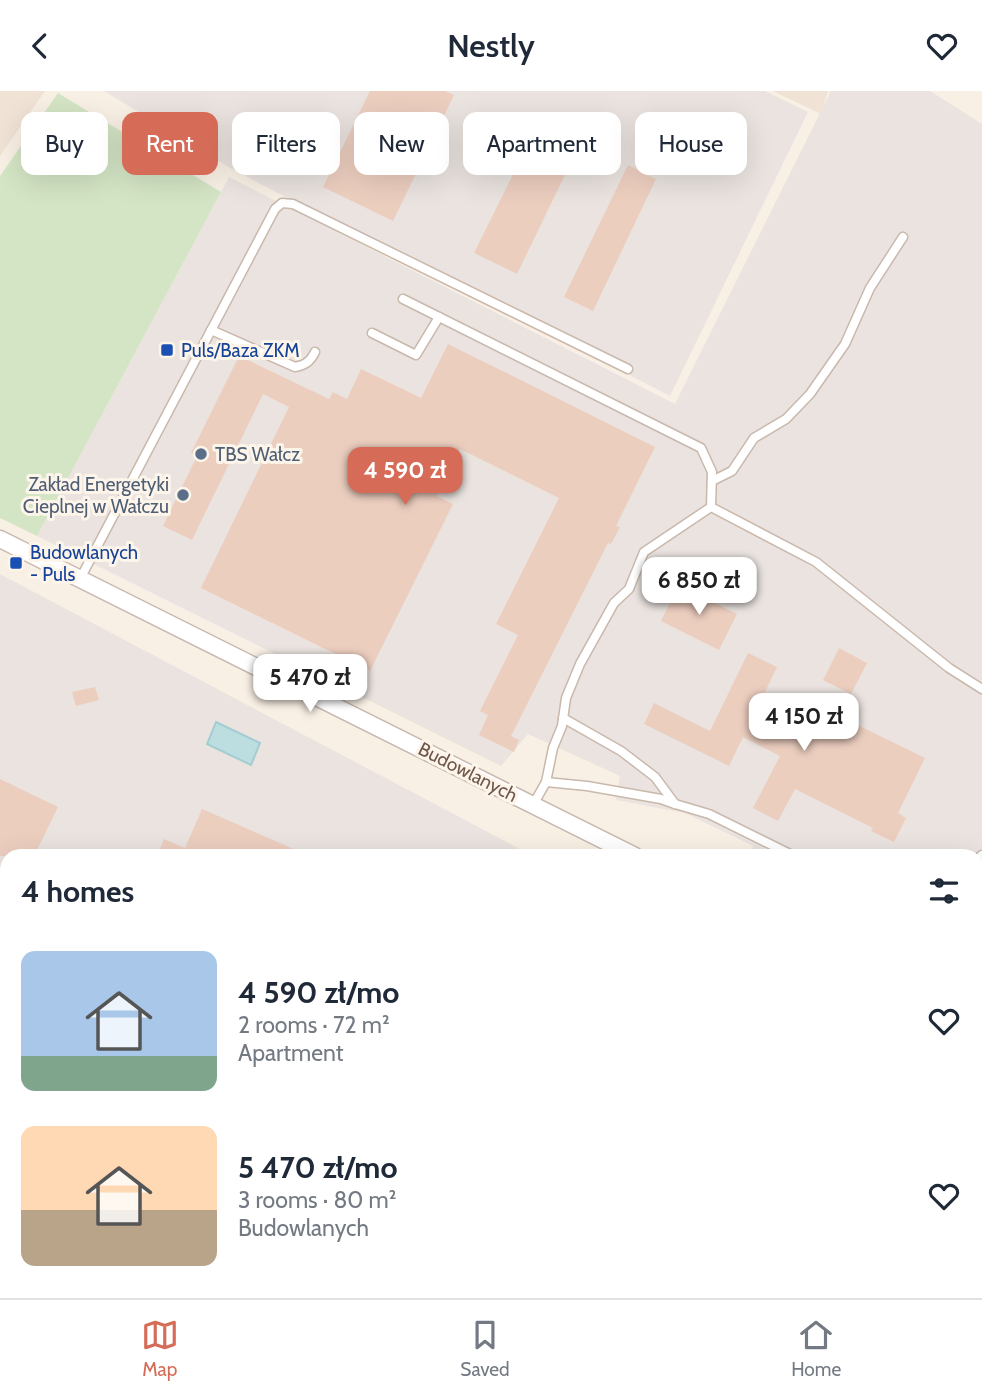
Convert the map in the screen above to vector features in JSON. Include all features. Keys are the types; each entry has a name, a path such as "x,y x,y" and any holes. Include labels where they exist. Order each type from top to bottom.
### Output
{"street":[{"name":"Budowlanych","path":"0,539 621,849"}],"lane":[{"path":"80,579 275,209 282,203 293,204 628,369"},
{"path":"712,481 732,471 754,438 786,419 810,394 845,344 870,288 904,237"},
{"path":"403,299 701,448 712,472 711,507"},
{"path":"372,333 416,355 439,317"},
{"path":"211,330 295,367 310,361 315,352"},
{"path":"711,507 816,562 949,668 982,689"},
{"path":"533,805 546,782 553,748 562,726 566,698 580,664 614,603 629,589 644,552 711,507"},
{"path":"563,718 621,751 655,777 675,804"},
{"path":"546,782 661,799 709,814 780,849"}],"shaded area":[{"path":"0,91 45,91 30,112 21,112 21,126 0,156"},
{"path":"104,91 765,91 808,112 670,396 244,175 340,175 340,112 232,112 232,169 218,160 218,112 138,112"},
{"path":"773,91 828,91 821,114"},
{"path":"831,91 930,91 982,124 982,849 752,849 753,846 685,813 616,800 620,776 528,734 501,766 37,536 229,177 675,404"},
{"path":"0,574 520,849 0,849"}],"green space":[{"path":"58,93 89,112 45,112"},
{"path":"108,123 122,132 122,175 193,175 221,192 37,536 0,518 0,176 21,146 21,175 108,175"}],"water":[{"path":"216,722 260,743 251,765 207,744"}],"building":[{"path":"370,91 445,91 454,95 446,112 360,112"},
{"path":"354,124 354,175 415,175 393,221 323,187 329,175 340,175 340,152"},
{"path":"628,165 635,168 635,175 648,175 656,179 593,311 564,297"},
{"path":"513,175 565,175 517,274 474,253"},
{"path":"448,344 655,447 616,526 620,527 611,544 608,543 511,736 519,740 514,752 479,735 488,715 480,711 518,635 496,624 559,498 460,449 437,496 453,504 370,671 201,588 289,407 263,394 192,540 163,526 197,456 191,453 239,356 329,399 333,392 347,399 361,369 421,398"},
{"path":"679,585 737,614 719,650 661,621"},
{"path":"839,648 867,663 851,694 823,680"},
{"path":"748,653 777,667 763,696 822,725 829,711 925,758 898,813 906,818 894,842 871,831 873,828 795,789 778,821 753,808 780,756 743,737 729,766 644,724 654,703 710,731"},
{"path":"95,687 99,700 76,706 72,692"},
{"path":"0,779 58,807 37,849 0,849"},
{"path":"202,809 294,849 160,849 164,839 185,848"}],"place":[{"name":"Puls/Baza ZKM","path":"167,350"},
{"name":"TBS Wałcz","path":"201,454"},
{"name":"Zakład Energetyki Cieplnej w Wałczu","path":"183,495"},
{"name":"Budowlanych - Puls","path":"16,563"}]}
